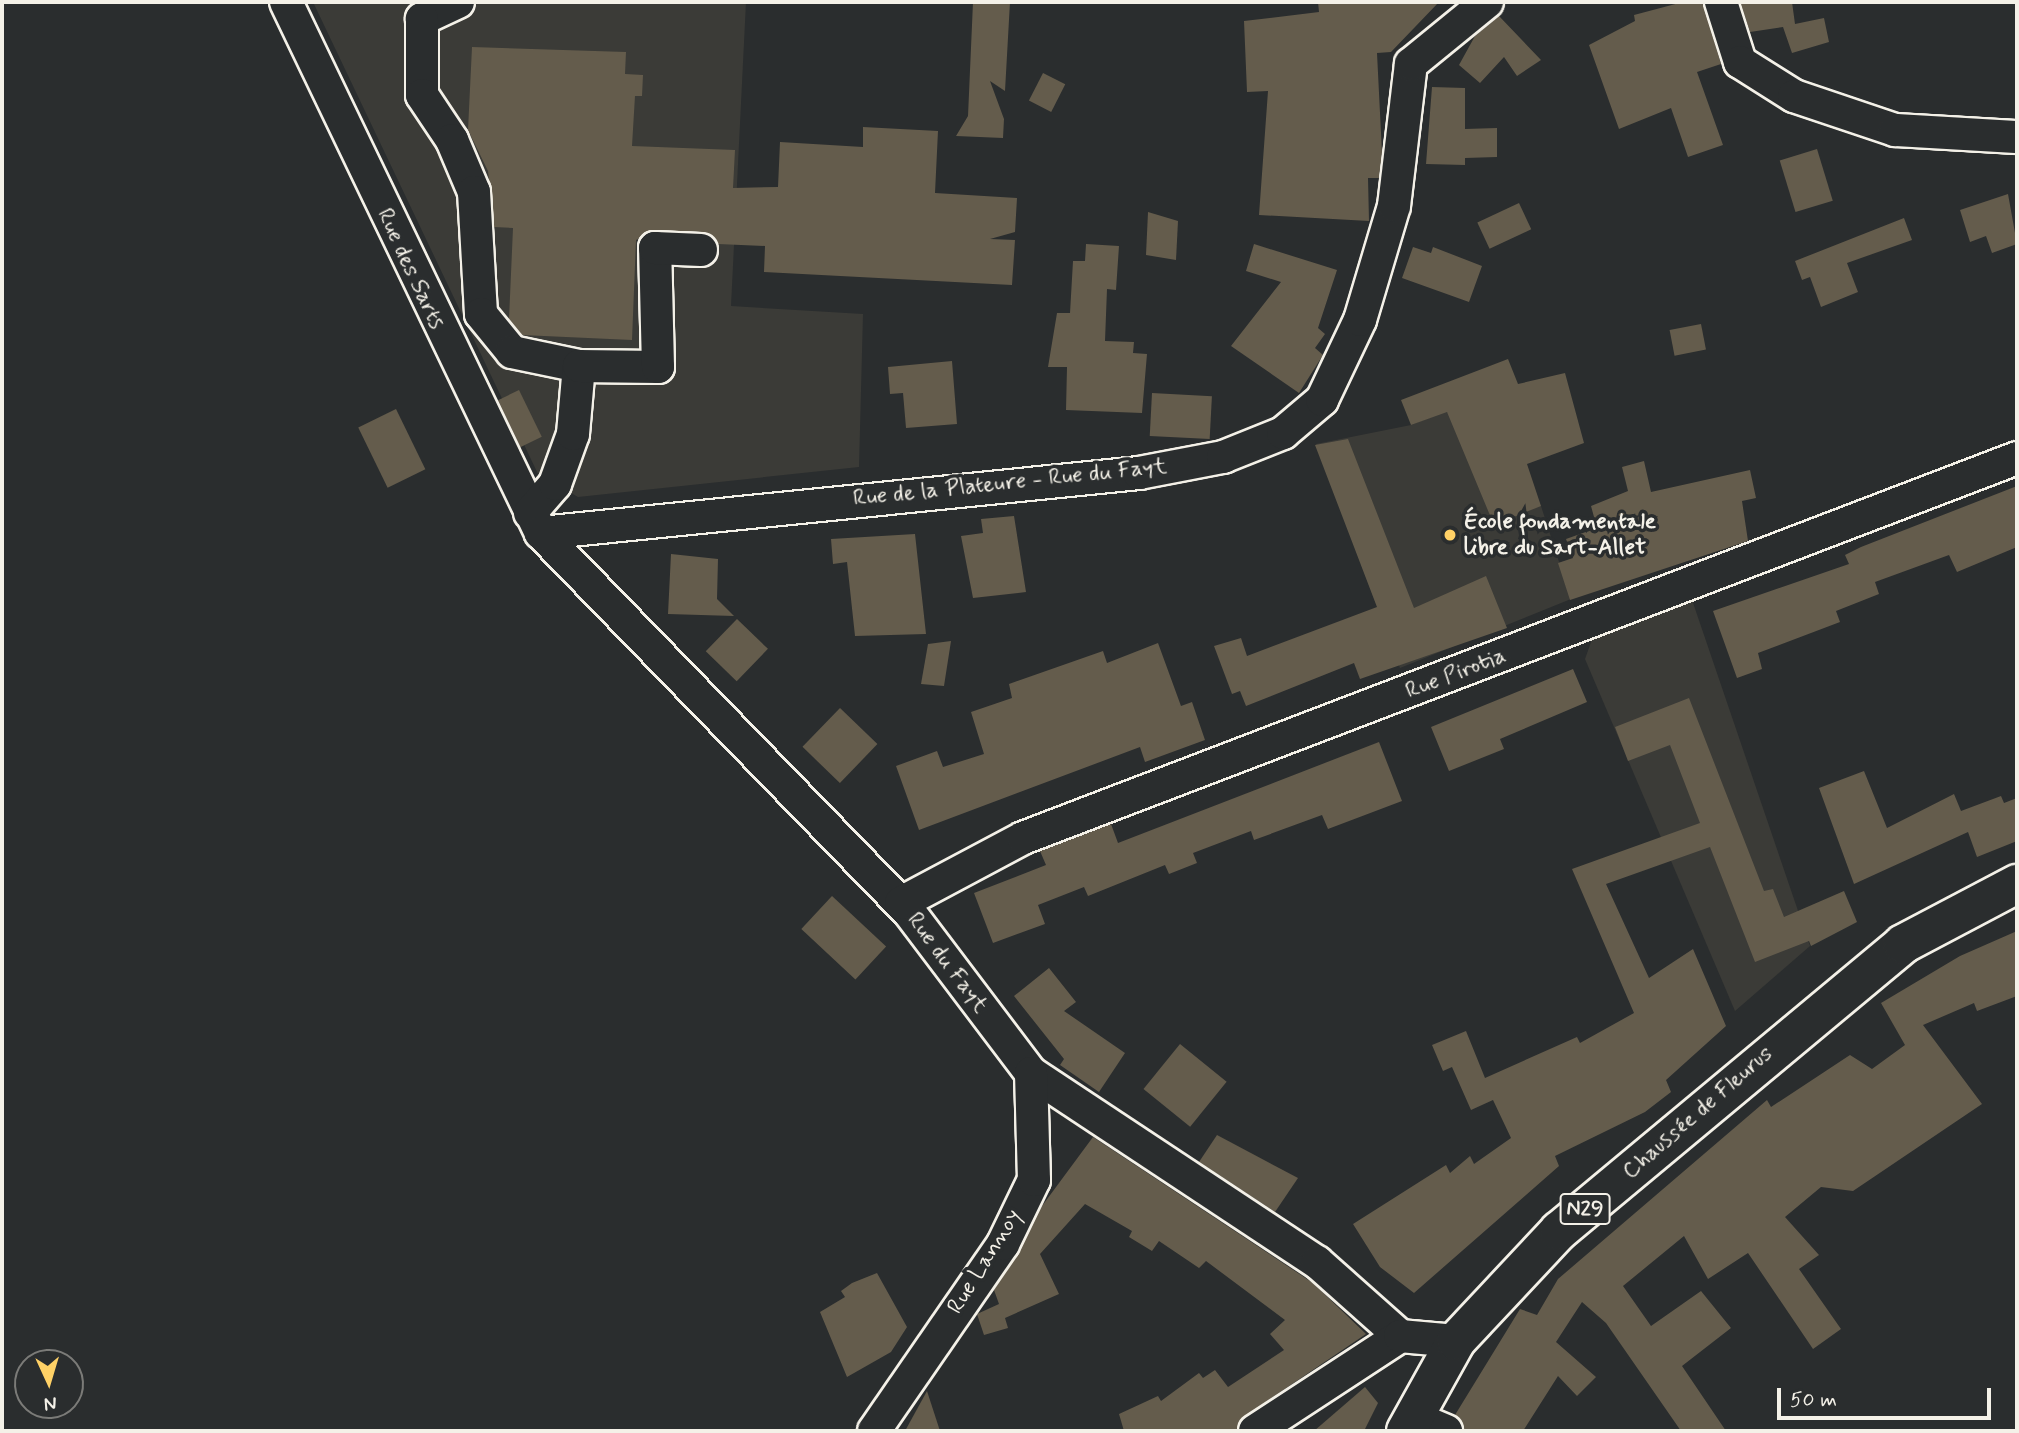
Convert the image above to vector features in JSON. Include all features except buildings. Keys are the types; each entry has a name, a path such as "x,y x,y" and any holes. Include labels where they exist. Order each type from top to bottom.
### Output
{"main road":[{"name":"Chaussée de Fleurus","path":"1422,1426 1456,1341 1559,1231 1802,1023 1903,944 2017,884"}],"street":[{"name":"Rue des Sarts","path":"286,2 536,523"},
{"path":"458,2 422,19 422,95 452,139 474,192 481,313 512,352 579,366 658,367 654,248 701,250"},
{"name":"Rue de la Plateure - Rue du Fayt","path":"536,523 1139,474 1223,457 1283,433 1322,400 1360,320 1394,206 1411,64 1487,2"},
{"path":"1721,2 1740,62 1794,96 1895,130 2017,137"},
{"path":"536,523 555,484 573,434 579,366"},
{"name":"Rue Pirotia","path":"901,903 1023,838 2017,458"},
{"name":"Rue du Fayt","path":"536,523 901,903 1031,1073 1317,1262 1400,1336"},
{"name":"Rue Lannoy","path":"874,1431 1003,1244 1034,1180 1031,1073"},
{"path":"1255,1431 1400,1336 1456,1341"}],"shaded area":[{"path":"313,2 746,2 731,306 863,314 859,467 578,497 538,474"},
{"name":"École fondamentale libre du Sart-Allet","path":"1446,411 1541,506 1571,599 1400,668 1316,444 1411,425"},
{"name":"École fondamentale libre du Sart-Allet","path":"1690,594 1810,946 1735,1011 1585,659 1595,631"}],"place":[{"name":"École fondamentale libre du Sart-Allet","path":"1450,535"}]}
